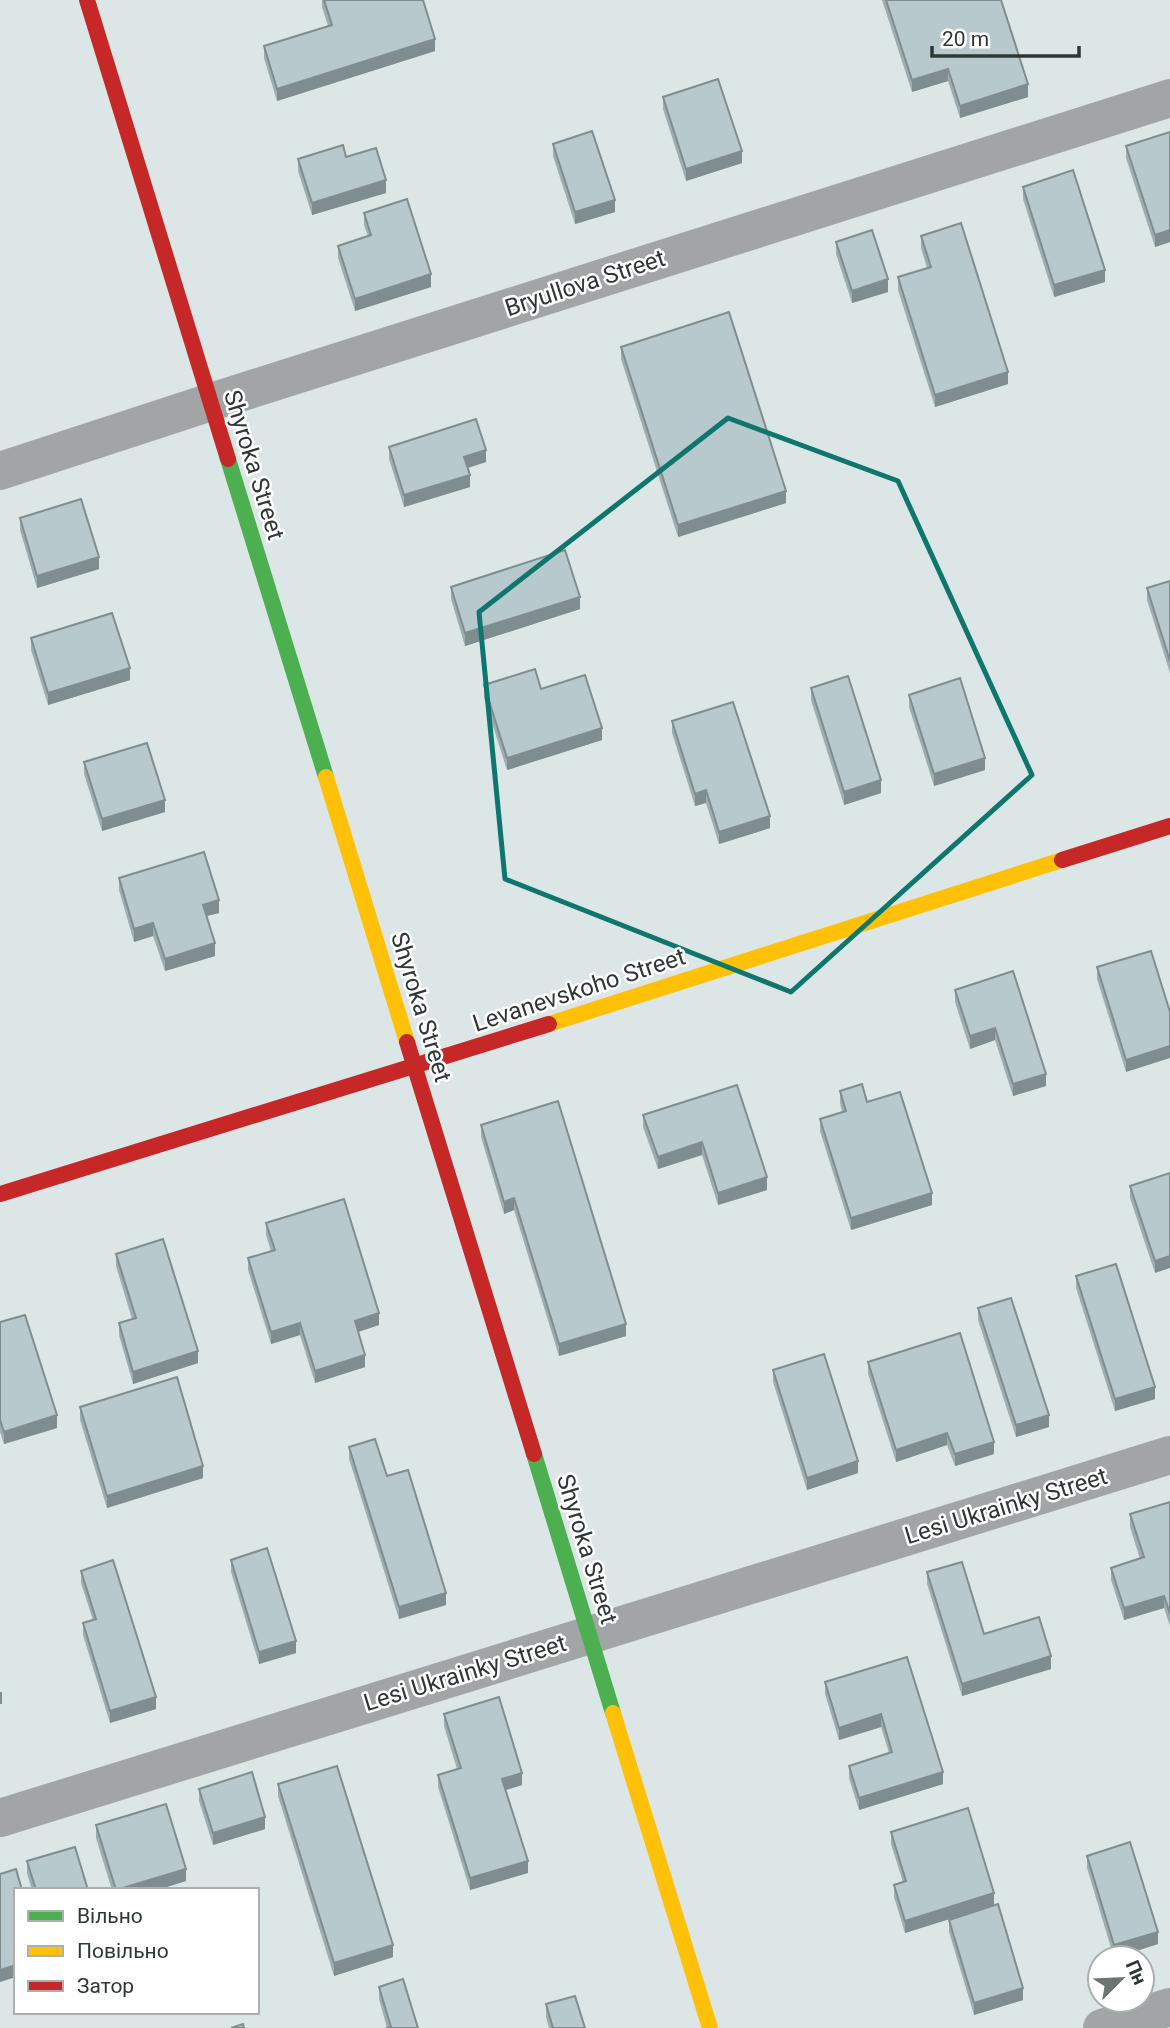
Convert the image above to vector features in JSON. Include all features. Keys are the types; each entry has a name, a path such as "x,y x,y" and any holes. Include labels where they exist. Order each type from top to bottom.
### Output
{"street":[{"name":"Shyroka Street","path":"88,0 710,2028"},
{"name":"Bryullova Street","path":"0,471 1170,98"},
{"name":"Levanevskoho Street","path":"0,1194 415,1066 1170,826"},
{"name":"Lesi Ukrainky Street","path":"0,1818 1170,1455"},
{"path":"1102,2028 1170,2007"}],"highlighted area":[{"path":"728,418 898,481 1032,775 791,992 505,879 479,612"}],"building":[{"path":"324,0 423,0 435,39 277,89 264,46 332,25"},
{"path":"886,0 1001,0 1028,84 960,106 948,69 912,80"},
{"path":"718,79 742,151 686,169 663,97"},
{"path":"592,131 615,200 575,212 553,144"},
{"path":"1170,132 1170,230 1155,235 1126,146"},
{"path":"343,145 346,157 376,148 386,180 312,203 298,159"},
{"path":"1073,170 1105,270 1054,285 1023,187"},
{"path":"407,199 431,274 355,299 338,246 371,235 364,213"},
{"path":"961,223 1008,372 935,395 898,277 931,267 921,236"},
{"path":"872,230 888,279 852,291 836,242"},
{"path":"729,312 786,491 678,525 621,347"},
{"path":"476,419 486,450 464,457 470,475 404,495 389,447"},
{"path":"81,499 99,557 37,576 20,518"},
{"path":"565,550 580,597 465,633 451,587"},
{"path":"1170,581 1170,661 1147,588"},
{"path":"112,613 130,668 48,693 31,638"},
{"path":"535,669 541,689 585,675 602,728 507,758 484,685"},
{"path":"848,676 881,780 844,792 811,688"},
{"path":"960,678 985,758 934,774 909,695"},
{"path":"733,702 770,816 719,832 706,790 695,794 672,721"},
{"path":"147,743 165,800 102,819 84,762"},
{"path":"204,852 219,900 203,905 215,943 165,959 153,923 134,929 119,878"},
{"path":"1151,951 1170,1012 1170,1046 1126,1060 1097,967"},
{"path":"1013,971 1046,1074 1013,1084 995,1028 970,1036 955,990"},
{"path":"862,1084 867,1102 900,1092 932,1193 851,1218 820,1119 846,1111 840,1091"},
{"path":"737,1085 767,1177 718,1193 702,1142 658,1157 643,1115"},
{"path":"558,1101 626,1324 559,1344 514,1198 504,1202 481,1125"},
{"path":"1170,1173 1170,1256 1155,1261 1130,1186"},
{"path":"344,1199 379,1313 355,1321 365,1355 315,1371 300,1323 271,1332 248,1258 275,1250 266,1223"},
{"path":"163,1239 198,1351 133,1372 119,1323 136,1318 116,1254"},
{"path":"1116,1264 1155,1387 1115,1399 1076,1276"},
{"path":"1011,1298 1049,1415 1016,1425 978,1308"},
{"path":"25,1315 57,1415 4,1432 0,1420 0,1322"},
{"path":"960,1333 994,1442 955,1454 947,1433 896,1450 868,1362"},
{"path":"824,1354 858,1461 807,1478 773,1370"},
{"path":"177,1377 203,1466 107,1496 80,1407"},
{"path":"375,1439 387,1476 408,1470 446,1593 399,1607 349,1447"},
{"path":"1170,1502 1170,1614 1164,1596 1124,1608 1111,1568 1144,1557 1130,1514"},
{"path":"267,1548 296,1641 259,1652 231,1560"},
{"path":"113,1560 156,1697 110,1711 83,1623 96,1619 81,1571"},
{"path":"962,1562 984,1634 1039,1617 1051,1656 962,1684 927,1572"},
{"path":"907,1657 943,1772 859,1798 849,1766 892,1752 881,1714 839,1728 825,1682"},
{"path":"499,1697 522,1773 502,1779 528,1861 470,1878 438,1775 461,1768 444,1714"},
{"path":"337,1766 393,1945 334,1963 278,1784"},
{"path":"252,1772 265,1817 213,1833 199,1789"},
{"path":"166,1804 186,1869 115,1888 96,1825"},
{"path":"968,1808 994,1893 905,1921 894,1885 906,1881 891,1832"},
{"path":"1130,1842 1158,1932 1114,1944 1087,1856"},
{"path":"75,1847 87,1888 35,1888 27,1861"},
{"path":"16,1869 21,1888 14,1888 14,1966 0,1970 0,1874"},
{"path":"998,1904 1023,1988 974,2003 949,1920"},
{"path":"403,1979 418,2028 386,2028 391,2027 379,1987"},
{"path":"575,1996 585,2028 553,2028 546,2004"}],"traffic: fast":[{"path":"228,459 326,777"},
{"path":"534,1454 613,1713"}],"traffic: slow":[{"path":"326,777 407,1042"},
{"path":"549,1024 1062,860"},
{"path":"613,1713 710,2028"}],"traffic: jam":[{"path":"87,0 228,459"},
{"path":"1062,860 1170,826"},
{"path":"0,1194 549,1024"},
{"path":"407,1042 534,1454"}]}
